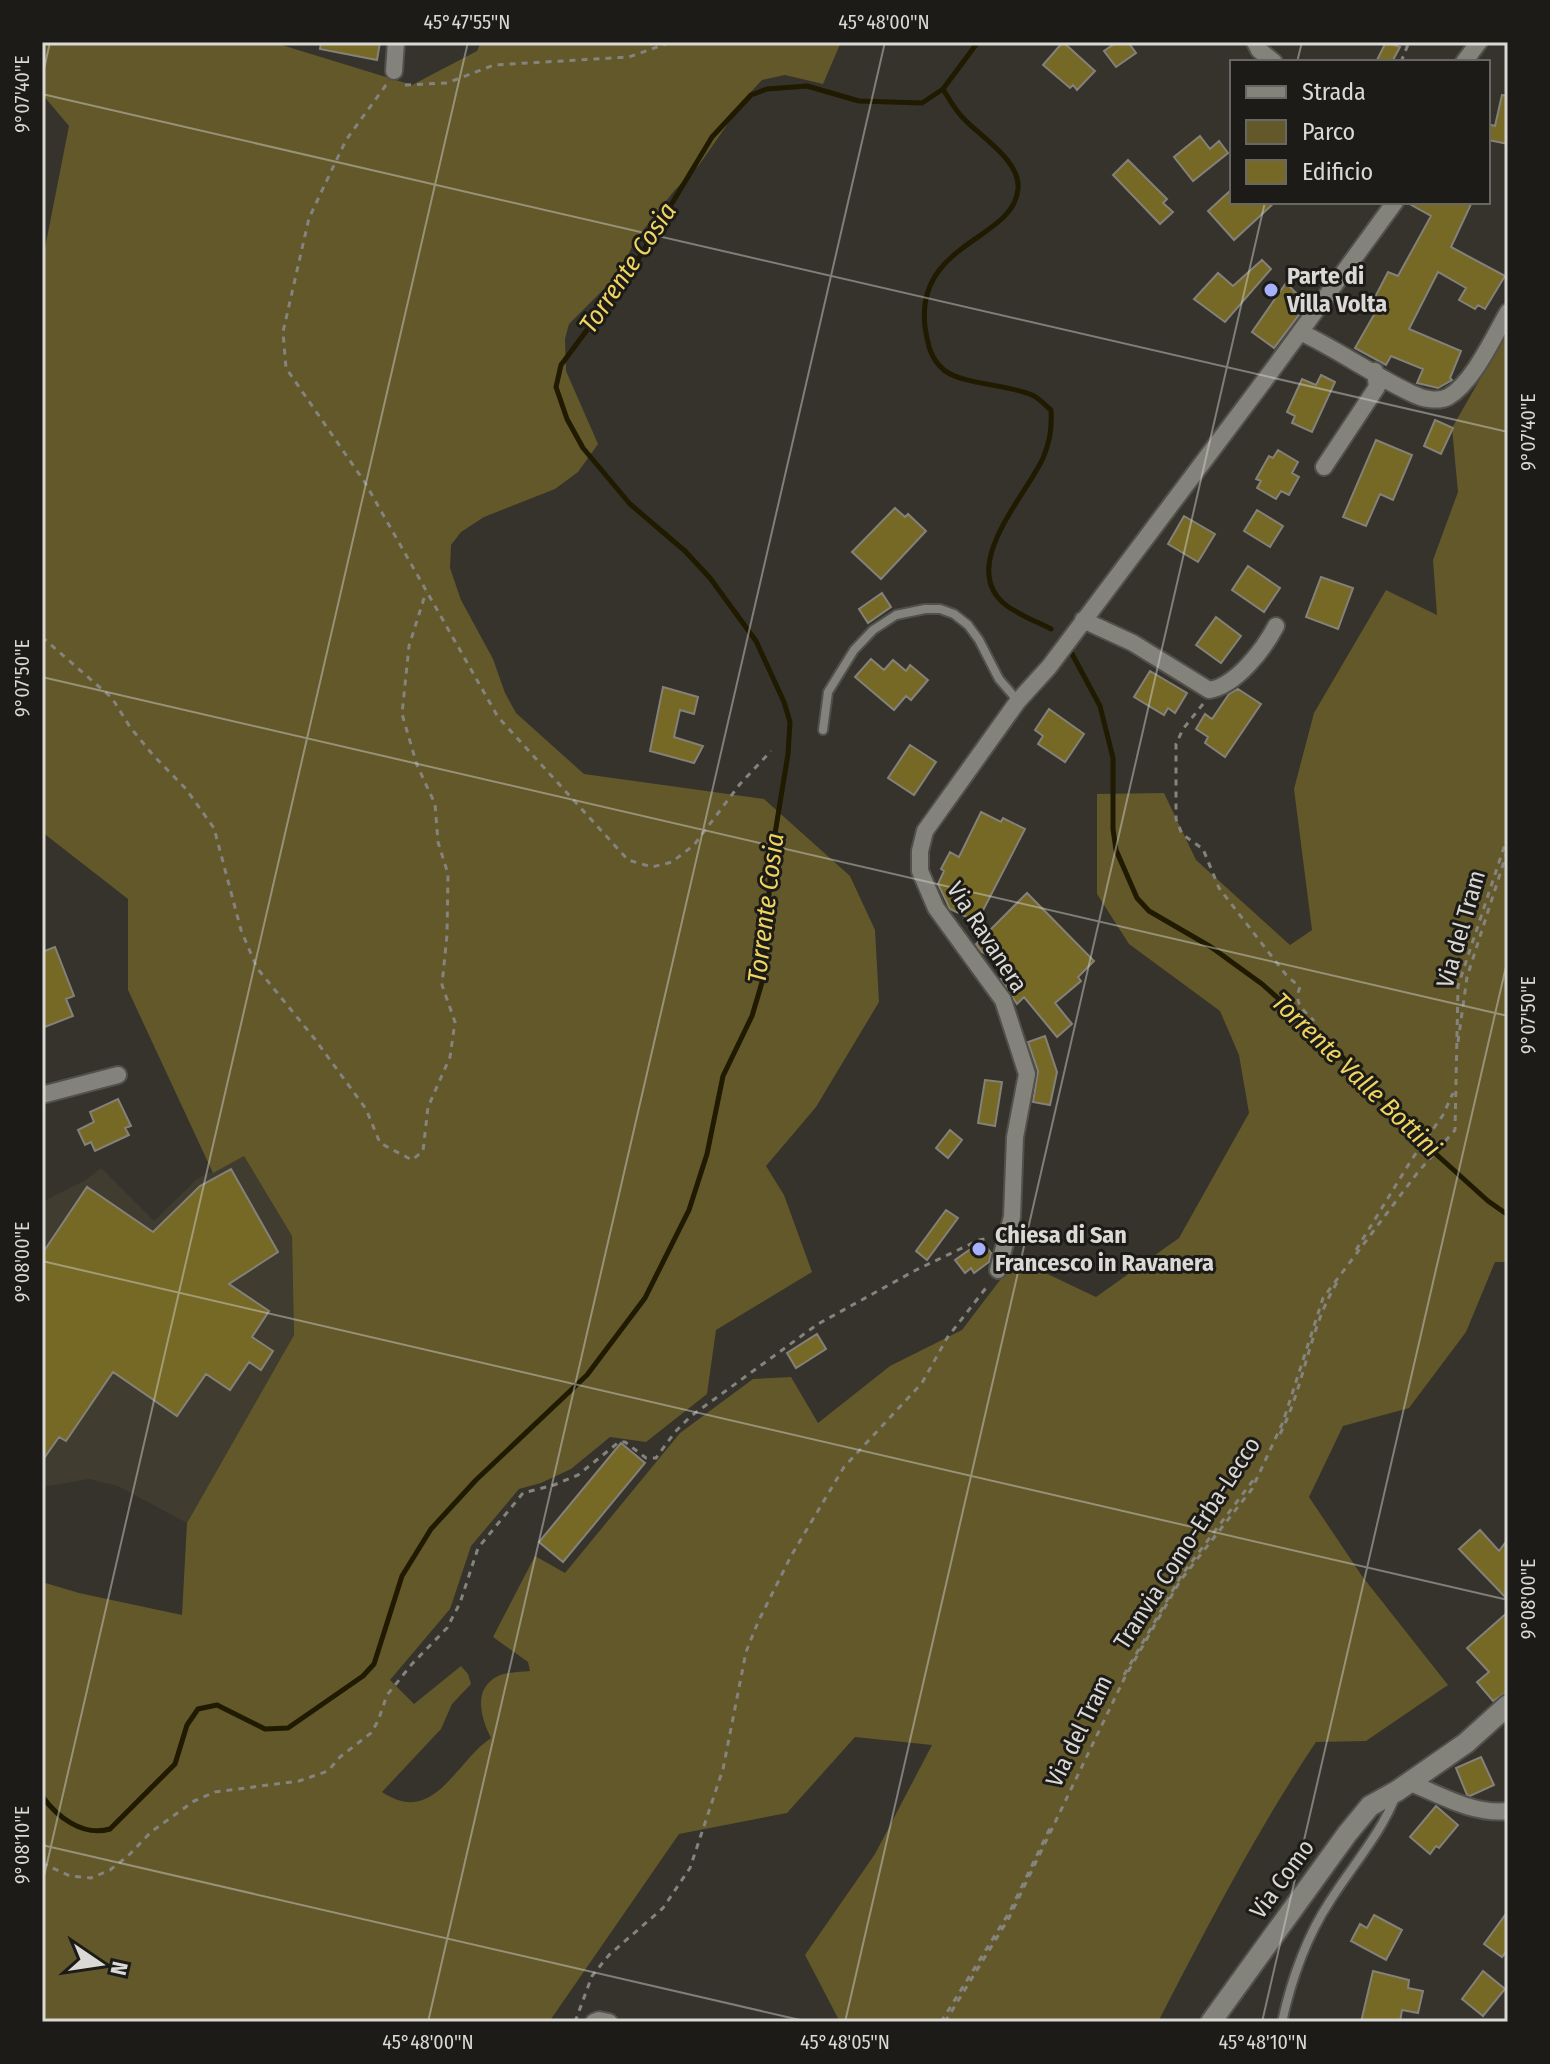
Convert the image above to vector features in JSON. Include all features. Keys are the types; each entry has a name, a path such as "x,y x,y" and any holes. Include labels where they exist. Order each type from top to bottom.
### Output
{"street":[{"path":"396,42 397,78"},
{"path":"1255,42 1259,50 1272,60"},
{"path":"1466,60 1479,42"},
{"name":"Via Ravanera","path":"998,1270 1012,1217 1015,1137 1027,1074 1003,1000 936,908 920,871 920,851 925,831 947,796 1018,701 1049,667 1394,204"},
{"path":"1300,332 1334,347 1414,394 1431,399 1446,398 1465,382 1508,312"},
{"path":"1324,467 1377,387 1375,371"},
{"path":"1078,626 1133,643 1209,690 1220,688 1238,673 1269,639 1276,626"},
{"path":"42,1095 118,1075"},
{"name":"Via Como","path":"1211,2022 1370,1806 1466,1743 1508,1705"},
{"path":"1403,1786 1473,1808 1494,1813 1508,1811"},
{"path":"594,2022 609,2022"}],"lane":[{"path":"823,730 828,692 854,650 873,630 896,615 925,609 940,609 954,614 968,625 999,679 1018,701"},
{"path":"1282,2022 1303,1957 1328,1903 1370,1843 1403,1786"}],"path":[{"path":"671,42 629,57 494,65 447,83 397,78 346,140 309,218 283,332 286,368 364,481 498,717 628,860 652,867 672,862 694,845 740,784 771,751"},
{"path":"42,637 112,698 130,727 186,789 214,828 241,930 257,968 366,1109 380,1143 412,1160 423,1151 428,1107 450,1057 455,1022 442,985 448,874 438,842 435,804 417,765 402,714 409,646 426,592"},
{"path":"1209,690 1206,700 1183,729 1176,744 1176,819 1182,834 1203,849 1219,888 1287,976 1300,987 1296,997 1299,1006 1314,1021"},
{"name":"Via del Tram","path":"943,2022 1009,1918 1125,1677 1180,1581 1252,1489 1283,1422 1323,1298 1418,1172 1455,1130 1458,986 1508,835"},
{"name":"Tranvia Como-Erba-Lecco","path":"943,2022 1010,1911 1150,1627 1181,1576 1252,1483 1279,1436 1289,1416 1323,1311 1334,1287 1412,1159 1443,1115 1455,1090 1461,1009 1467,977 1508,849"},
{"path":"42,1863 70,1876 91,1878 110,1870 151,1832 194,1801 215,1792 299,1781 328,1771 340,1757 371,1733 387,1695 447,1628 460,1603 478,1548 523,1493 578,1475 619,1442 625,1442 646,1458 656,1458 691,1416 818,1324 916,1270 979,1240 1008,1235"},
{"path":"575,2022 592,1976 609,1955 663,1908 690,1868 723,1769 746,1652 791,1556 844,1467 922,1383 947,1338 998,1270"}],"shaded area":[{"path":"244,1156 292,1236 294,1335 187,1523 118,1486 89,1479 42,1487 42,1202 86,1180 101,1168 154,1221 197,1179"}],"green space":[{"path":"42,42 272,42 412,85 477,51 481,42 841,42 823,84 785,75 762,80 699,165 634,242 620,273 569,324 565,339 566,371 598,444 578,472 555,489 484,517 461,532 451,545 450,568 461,600 493,659 516,713 584,774 764,799 850,876 875,930 879,1002 816,1107 766,1166 784,1195 812,1272 716,1330 707,1394 646,1442 610,1437 571,1469 519,1489 471,1546 450,1609 390,1680 414,1704 461,1666 471,1684 452,1704 441,1729 382,1792 400,1801 416,1802 430,1797 491,1738 481,1704 490,1682 498,1676 530,1671 528,1662 493,1637 535,1556 565,1573 680,1433 753,1379 791,1377 818,1423 890,1366 962,1330 1016,1259 1096,1297 1179,1238 1249,1113 1239,1055 1220,1011 1129,944 1097,894 1097,794 1164,793 1196,860 1290,945 1312,930 1294,789 1314,713 1386,590 1437,615 1433,560 1458,492 1452,428 1508,330 1508,1262 1495,1262 1466,1332 1409,1408 1343,1426 1309,1497 1362,1576 1448,1685 1366,1741 1316,1742 1253,1844 1158,2022 840,2022 805,1955 875,1854 932,1745 855,1737 787,1813 679,1834 549,2022 42,2022 42,1582 182,1615 187,1523 294,1335 292,1236 244,1156 213,1173 128,990 128,899 42,832 42,263 69,126 42,94"}],"building":[{"path":"321,42 380,42 377,60 320,49"},
{"path":"1063,42 1095,71 1077,90 1073,85 1070,88 1043,65"},
{"path":"1117,42 1128,42 1136,53 1116,67 1104,51"},
{"path":"1386,42 1400,47 1393,60 1377,60"},
{"path":"1502,95 1508,96 1508,144 1490,140 1490,125 1495,126"},
{"path":"1200,136 1210,149 1219,141 1228,153 1193,181 1174,157"},
{"path":"1128,160 1167,199 1163,203 1173,212 1160,224 1113,175"},
{"path":"1230,191 1230,204 1273,204 1234,240 1208,211"},
{"path":"1410,204 1471,204 1451,247 1505,276 1485,309 1478,305 1475,309 1459,300 1466,288 1438,272 1409,329 1461,351 1450,378 1452,380 1438,388 1417,383 1423,369 1391,356 1386,365 1355,348 1379,306 1372,303 1388,272 1398,276 1431,216"},
{"path":"1262,260 1271,269 1225,322 1194,299 1218,273 1233,286"},
{"path":"1286,283 1307,304 1274,348 1252,332"},
{"path":"1321,375 1335,382 1312,432 1292,423 1295,416 1287,412 1302,379 1316,385"},
{"path":"1435,420 1453,428 1441,454 1424,446"},
{"path":"1376,440 1412,455 1393,500 1380,494 1366,526 1343,517"},
{"path":"1278,450 1298,462 1292,473 1299,477 1289,495 1281,491 1276,499 1257,488 1261,481 1256,479 1269,456 1273,458"},
{"path":"895,508 905,517 908,514 926,531 881,579 852,552"},
{"path":"1257,510 1283,526 1270,547 1244,531"},
{"path":"1184,516 1215,534 1198,562 1168,544"},
{"path":"1248,566 1280,588 1264,612 1232,590"},
{"path":"1321,577 1353,588 1338,629 1306,617"},
{"path":"882,593 891,607 868,623 859,609"},
{"path":"1216,617 1241,636 1221,663 1196,645"},
{"path":"871,659 884,670 893,660 906,671 910,665 928,680 911,700 906,696 894,710 855,677"},
{"path":"1150,671 1187,693 1175,713 1168,708 1164,715 1134,697"},
{"path":"663,687 698,697 694,714 680,710 674,737 703,746 694,763 650,751"},
{"path":"1238,689 1261,704 1225,757 1205,743 1208,737 1196,729 1205,714 1212,719 1229,694"},
{"path":"1049,709 1084,734 1065,762 1038,744 1043,736 1035,730"},
{"path":"910,745 936,762 914,795 888,778"},
{"path":"981,812 1025,829 977,922 950,909 938,884 944,871 941,869 950,852 959,857"},
{"path":"1027,893 1094,961 1078,977 1081,981 1055,1003 1072,1024 1057,1037 1024,997 1017,1004 1015,1001 1001,979 1012,968 982,952 976,944"},
{"path":"55,947 74,996 66,999 73,1016 42,1028 42,952"},
{"path":"1045,1036 1057,1072 1050,1105 1033,1102 1038,1071 1028,1042"},
{"path":"985,1080 1002,1082 995,1126 978,1123"},
{"path":"118,1099 131,1126 125,1128 129,1135 95,1151 91,1142 85,1145 78,1130 94,1122 90,1112"},
{"path":"950,1130 962,1140 948,1158 936,1148"},
{"path":"231,1169 278,1252 229,1284 269,1311 252,1337 273,1351 261,1370 249,1362 230,1390 206,1374 177,1416 113,1372 66,1441 59,1437 42,1461 42,1254 87,1187 153,1232 200,1186"},
{"path":"946,1210 958,1218 927,1260 916,1251"},
{"name":"Chiesa di San Francesco in Ravanera","path":"982,1241 991,1253 989,1262 974,1273 971,1268 965,1273 955,1260"},
{"path":"817,1334 826,1349 796,1368 787,1353"},
{"path":"621,1443 645,1463 563,1562 539,1542"},
{"path":"1480,1530 1499,1551 1508,1539 1508,1600 1459,1549"},
{"path":"1508,1612 1508,1691 1493,1701 1477,1682 1489,1672 1467,1648"},
{"path":"1481,1757 1494,1785 1470,1796 1456,1768"},
{"path":"1436,1806 1458,1825 1430,1854 1410,1837"},
{"path":"1508,1911 1508,1949 1502,1957 1484,1944"},
{"path":"1374,1915 1402,1930 1386,1960 1351,1941 1360,1924 1367,1928"},
{"path":"1373,1971 1409,1980 1408,1988 1423,1991 1418,2013 1402,2010 1400,2022 1361,2022"},
{"path":"1483,1971 1505,1989 1483,2016 1462,1999"}],"waterway":[{"name":"Torrente Cosia","path":"42,1796 63,1818 81,1828 110,1829 175,1764 187,1725 198,1709 217,1705 265,1729 288,1728 363,1676 374,1664 402,1576 431,1529 476,1480 587,1375 645,1298 689,1210 707,1154 723,1076 752,1016 763,979 772,852 788,754 790,722 756,641 710,578 685,551 630,504 583,448 567,419 556,387 561,365 633,268 712,137 751,95 767,89 807,86 859,101 922,103 943,89 978,42"},
{"name":"Torrente Valle Bottini","path":"943,89 961,116 1007,159 1017,179 1018,189 1012,206 1000,220 949,259 935,277 926,299 927,340 936,361 952,375 1032,395 1051,410 1050,434 1043,458 1000,532 991,552 989,572 993,590 1007,606 1051,629"},
{"name":"Torrente Valle Bottini","path":"1071,652 1100,706 1113,758 1116,850 1137,898 1149,911 1211,947 1262,984 1335,1049 1406,1127 1488,1201 1508,1215"}],"place":[{"name":"Parte di Villa Volta","path":"1271,290"},
{"name":"Chiesa di San Francesco in Ravanera","path":"979,1249"}]}
